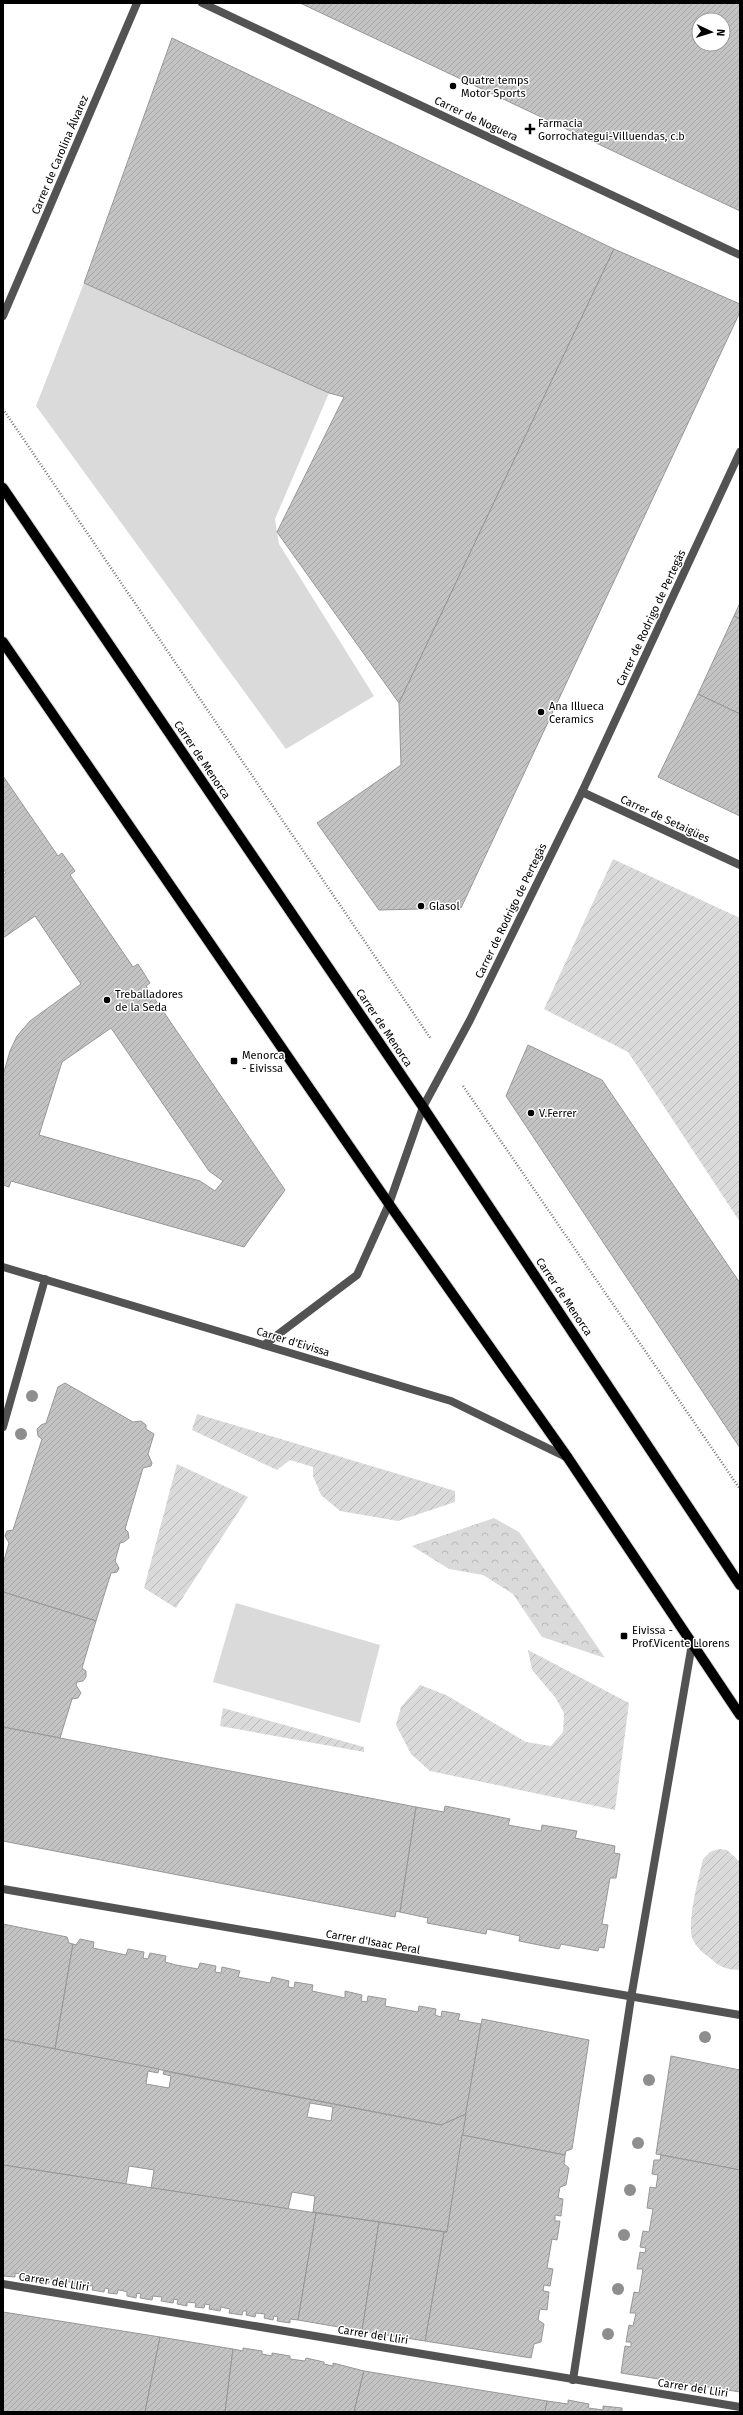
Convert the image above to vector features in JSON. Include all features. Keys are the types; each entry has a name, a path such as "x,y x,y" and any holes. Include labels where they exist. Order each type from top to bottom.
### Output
{"main road":[{"name":"Carrer de Menorca","path":"3,488 423,1107 740,1585"},
{"path":"3,642 389,1204 568,1458 740,1715"}],"street":[{"name":"Carrer de Carolina Álvarez","path":"3,316 137,3"},
{"name":"Carrer de Noguera","path":"202,3 740,255"},
{"name":"Carrer de Rodrigo de Pertegàs","path":"264,1345 357,1275 389,1204 423,1107 470,1020 582,792 740,452"},
{"name":"Carrer de Setaigües","path":"582,792 740,865"},
{"name":"Carrer d'Eivissa","path":"3,1267 451,1401 568,1458"},
{"path":"3,1427 45,1279"},
{"path":"573,2380 631,1998 692,1644"},
{"name":"Carrer d'Isaac Peral","path":"3,1889 631,1998 740,2015"},
{"name":"Carrer del Lliri","path":"3,2284 740,2407"}],"path":[{"path":"3,409 419,1023"},
{"path":"461,1084 740,1489"}],"green space":[{"path":"84,283 329,393 275,519 279,544 374,696 286,749 36,406"},
{"path":"613,859 740,918 740,1222 628,1052 544,1009"},
{"path":"197,1414 455,1491 455,1502 398,1521 340,1511 321,1495 313,1476 313,1467 290,1460 277,1470 192,1430"},
{"path":"177,1464 248,1497 176,1608 144,1588"},
{"path":"494,1518 519,1532 605,1658 542,1637 513,1594 483,1575 449,1569 412,1546"},
{"path":"236,1603 380,1645 360,1723 213,1682"},
{"path":"528,1650 629,1703 615,1810 430,1771 411,1754 396,1725 401,1707 420,1685 446,1695 526,1742 551,1746 563,1732 564,1713 555,1697 532,1670"},
{"path":"223,1708 364,1747 364,1752 220,1726"},
{"path":"719,1849 727,1850 740,1862 740,1970 727,1969 717,1964 698,1948 694,1943 691,1933 692,1912 703,1859 710,1852"}],"building":[{"path":"300,3 740,3 740,211"},
{"path":"172,38 614,249 399,703 277,532 344,397 329,393 84,283"},
{"path":"614,249 740,304 740,312 461,908 379,910 317,823 401,765 399,703"},
{"path":"740,603 740,619 734,616"},
{"path":"734,616 740,619 740,714 698,694"},
{"path":"698,694 740,714 740,816 658,777"},
{"name":"Treballadores de la Seda","path":"3,776 58,856 62,853 75,871 70,875 133,967 138,964 150,983 146,986 285,1190 244,1247 11,1181 9,1187 3,1185 3,1075 10,1051 17,1036 30,1021 81,984 35,916 3,938 3,875 6,873 3,869","holes":["111,1028 209,1171 223,1181 215,1191 200,1181 39,1135 62,1062"]},
{"path":"528,1045 602,1080 740,1283 740,1448 506,1096"},
{"path":"65,1383 133,1422 141,1421 146,1425 146,1429 154,1434 148,1454 152,1463 151,1466 143,1468 125,1529 128,1532 129,1538 120,1543 115,1561 119,1568 117,1572 111,1573 96,1621 3,1592 3,1564 9,1543 5,1536 7,1531 13,1530 42,1439 38,1436 37,1429 46,1423 58,1387"},
{"path":"3,1592 96,1621 82,1668 86,1671 86,1677 83,1681 77,1682 76,1685 81,1693 78,1698 72,1699 60,1738 3,1727"},
{"path":"3,1727 416,1807 400,1912 396,1911 395,1917 3,1841"},
{"path":"445,1806 510,1819 508,1825 541,1831 542,1825 577,1831 575,1838 615,1846 614,1853 620,1854 616,1878 610,1878 602,1924 608,1925 604,1948 599,1947 598,1951 561,1944 559,1949 519,1941 520,1936 487,1929 486,1934 427,1923 428,1918 400,1912 416,1807 444,1812"},
{"path":"3,1924 67,1937 69,1943 73,1944 55,2049 3,2039"},
{"path":"80,1939 94,1942 93,1948 126,1955 128,1949 144,1952 143,1958 148,1959 150,1953 166,1956 165,1962 176,1965 198,1969 200,1963 216,1966 215,1972 221,1973 222,1967 240,1971 238,1977 270,1983 272,1977 289,1981 288,1987 294,1988 295,1982 313,1985 312,1991 345,1998 345,1991 362,1995 361,2001 367,2002 368,1996 386,1999 385,2006 418,2012 419,2006 436,2009 435,2015 441,2017 442,2011 460,2014 458,2020 481,2024 466,2114 441,2125 55,2049 73,1944 76,1945"},
{"path":"482,2019 589,2040 572,2149 566,2151 565,2155 462,2135"},
{"path":"3,2039 159,2069 158,2073 148,2071 146,2084 169,2088 171,2076 163,2074 164,2071 441,2125 466,2114 447,2232 313,2212 315,2196 292,2192 288,2209 151,2188 154,2170 129,2166 126,2184 3,2165","holes":["310,2103 333,2107 331,2121 307,2117"]},
{"path":"671,2056 740,2070 740,2170 656,2154"},
{"path":"462,2135 565,2155 564,2164 569,2168 566,2185 560,2187 558,2198 563,2199 561,2216 555,2215 555,2221 560,2221 557,2240 552,2239 547,2268 553,2269 550,2286 544,2285 543,2291 549,2292 547,2310 540,2309 538,2320 544,2324 541,2342 534,2344 531,2358 425,2341 444,2232 447,2232"},
{"path":"661,2155 740,2170 740,2392 621,2373 625,2346 631,2347 631,2342 626,2342 629,2325 633,2326 636,2313 630,2313 634,2292 639,2293 643,2269 637,2269 640,2252 645,2253 646,2248 640,2247 643,2231 649,2232 653,2209 647,2208 650,2187 656,2188 658,2175 652,2174 654,2160 660,2160"},
{"path":"3,2165 316,2213 298,2320 290,2319 290,2323 277,2321 278,2317 274,2316 273,2320 264,2318 265,2314 256,2313 255,2317 246,2315 247,2311 243,2311 242,2315 229,2313 230,2309 221,2307 220,2311 209,2309 210,2305 205,2304 204,2308 195,2307 196,2303 187,2302 187,2306 177,2304 178,2300 174,2299 173,2303 161,2301 162,2297 153,2296 152,2300 140,2298 141,2294 137,2293 136,2298 127,2296 127,2292 124,2291 118,2290 117,2294 108,2293 109,2289 105,2288 104,2292 92,2290 93,2286 84,2285 83,2289 71,2287 72,2282 67,2282 67,2286 58,2285 58,2280 50,2279 49,2283 40,2282 40,2277 36,2277 35,2281 24,2279 24,2275 15,2273 15,2277 3,2276"},
{"path":"316,2213 379,2222 362,2331 298,2320"},
{"path":"379,2222 444,2232 425,2341 362,2331"},
{"path":"3,2312 160,2337 145,2412 3,2412"},
{"path":"160,2337 233,2349 225,2412 145,2412"},
{"path":"243,2348 262,2351 262,2354 272,2356 272,2353 290,2356 290,2359 305,2361 306,2358 324,2362 324,2364 333,2366 333,2363 364,2371 354,2412 225,2412 233,2349 243,2351"},
{"path":"364,2371 547,2401 545,2412 354,2412"},
{"path":"568,2400 589,2404 588,2408 603,2410 603,2406 622,2408 622,2412 545,2412 547,2401 568,2404"}],"place":[{"name":"Quatre temps Motor Sports","path":"453,86"},
{"name":"Farmacia Gorrochategui-Villuendas, c.b","path":"530,129"},
{"name":"Ana Illueca Ceramics","path":"541,712"},
{"name":"Glasol","path":"421,906"},
{"name":"Treballadores de la Seda","path":"107,1000"},
{"name":"Menorca - Eivissa","path":"234,1061"},
{"name":"V.Ferrer","path":"531,1113"},
{"name":"Eivissa - Prof.Vicente Llorens","path":"624,1636"}]}
